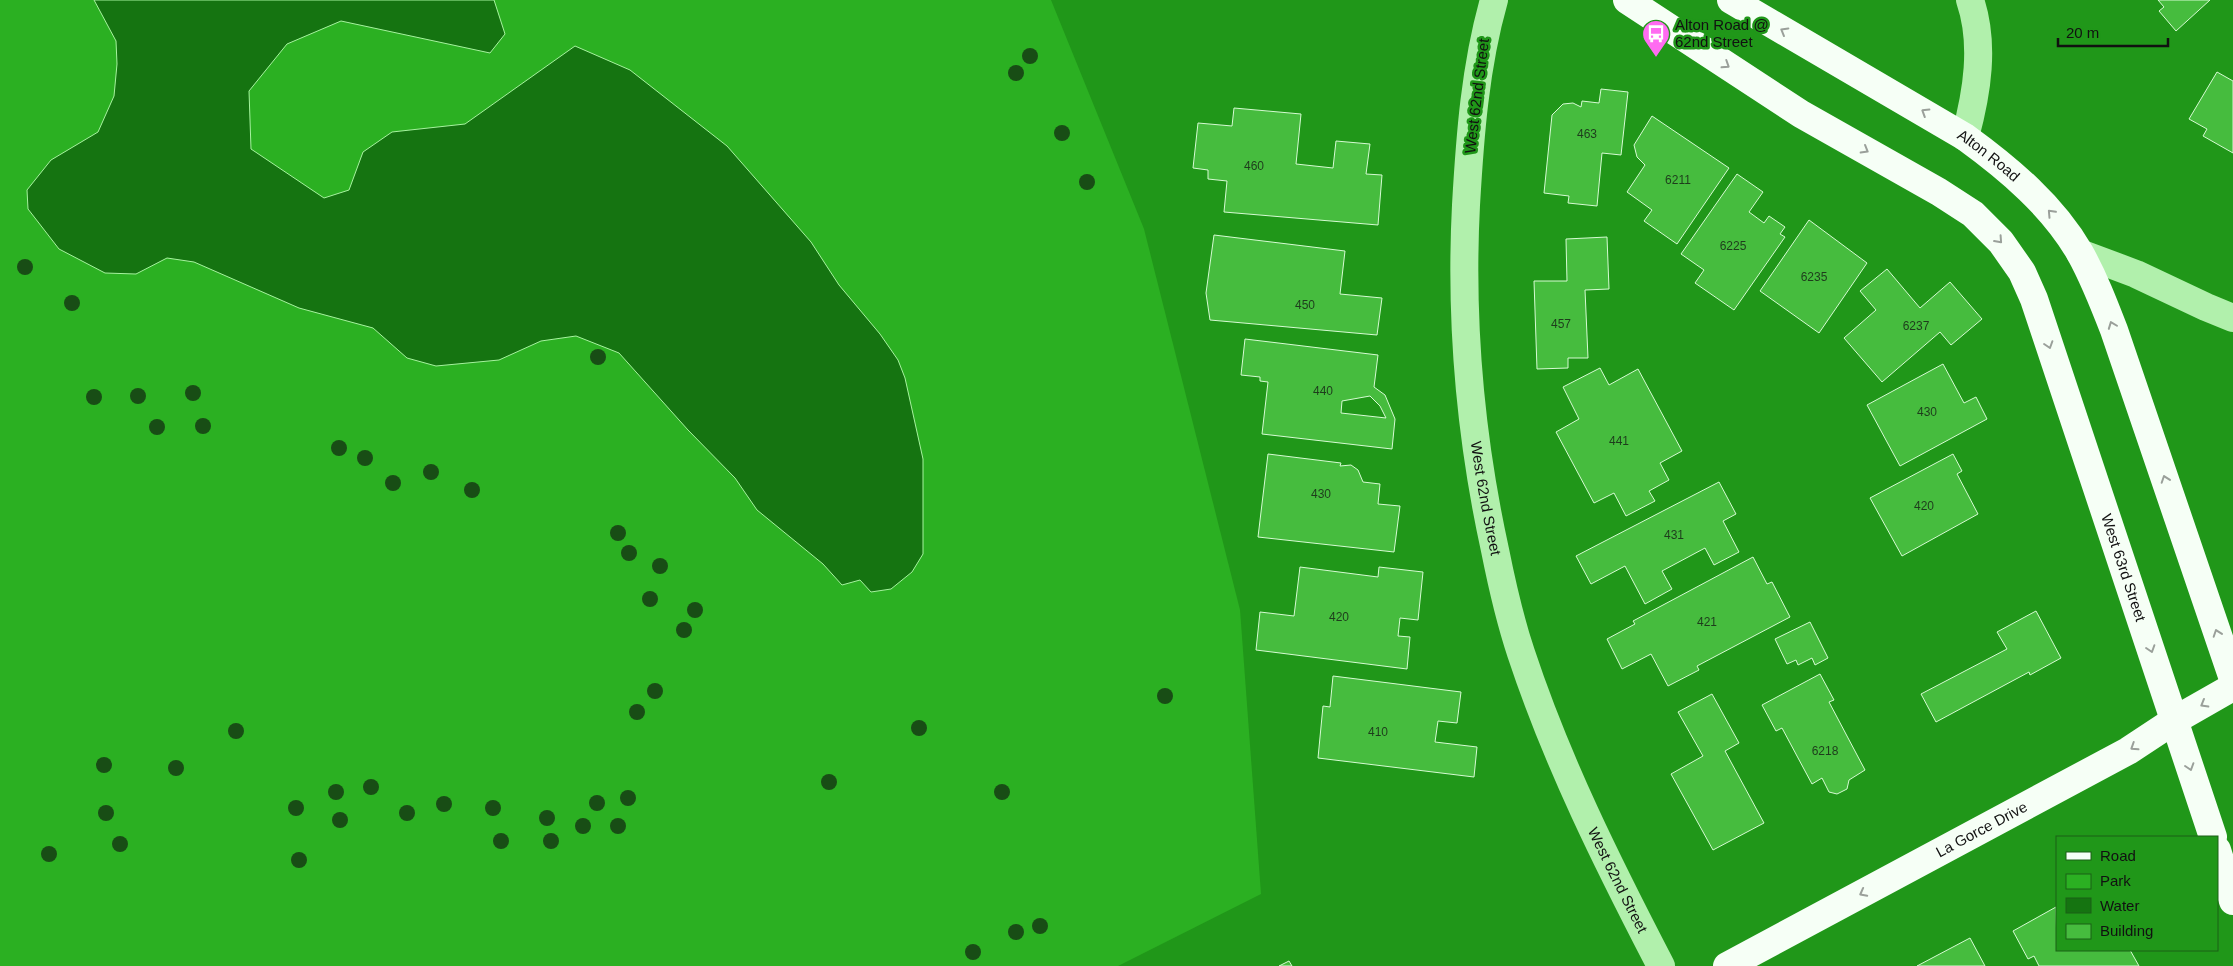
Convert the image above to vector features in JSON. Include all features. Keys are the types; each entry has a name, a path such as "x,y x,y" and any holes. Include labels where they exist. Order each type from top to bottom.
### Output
{"main road":[{"name":"West 63rd Street","path":"1627,0 1802,114 1939,192 1973,214 2002,242 2022,272 2034,299 2175,720 2212,836"},
{"name":"Alton Road","path":"1731,0 1965,137 1999,162 2032,193 2057,220 2080,252"},
{"path":"2080,252 2098,288 2114,330 2233,679"},
{"name":"La Gorce Drive","path":"1727,966 2112,760 2175,720 2233,687"},
{"path":"2218,853 2233,901"}],"street":[{"name":"West 62nd Street","path":"1494,0 1479,66 1470,138 1464,257 1464,324 1468,384 1482,486 1503,588 1533,690 1557,752 1626,898 1661,966"},
{"path":"1965,137 1975,94 1978,58 1978,37 1970,0"},
{"path":"2080,252 2136,274 2206,308 2233,318"}],"green space":[{"path":"0,0 1051,0 1144,229 1240,610 1261,894 1118,966 0,966"}],"water":[{"path":"94,0 494,0 505,34 490,53 341,21 287,44 249,91 251,149 324,198 349,190 363,152 392,132 465,124 575,46 630,70 727,146 811,242 839,285 880,334 898,360 905,378 923,459 923,554 912,572 891,589 871,592 860,580 842,585 823,564 757,510 735,478 688,430 619,353 576,336 541,341 499,360 436,366 407,358 373,328 299,308 194,262 167,258 136,274 105,273 59,249 28,209 27,190 51,160 98,132 114,96 117,64 116,41"}],"building":[{"path":"2158,0 2210,0 2176,31 2159,11 2164,7"},
{"path":"2217,72 2233,81 2233,153 2203,136 2207,129 2189,119"},
{"path":"1601,89 1628,92 1621,155 1602,153 1597,206 1568,203 1569,196 1544,193 1552,115 1563,104 1573,103 1581,107 1582,101 1599,103"},
{"path":"1234,108 1301,114 1296,164 1333,168 1336,141 1370,144 1366,174 1382,175 1378,225 1224,212 1227,181 1208,179 1208,170 1193,168 1198,123 1232,126"},
{"path":"1652,116 1729,168 1677,244 1644,221 1652,210 1627,192 1645,165 1637,157 1634,145"},
{"path":"1737,174 1763,192 1749,212 1764,223 1769,216 1785,227 1780,234 1785,237 1734,310 1695,283 1704,270 1681,254"},
{"path":"1809,220 1867,263 1819,333 1760,291"},
{"path":"1214,235 1345,251 1340,294 1382,298 1377,335 1210,320 1206,293"},
{"path":"1607,237 1609,289 1585,290 1588,358 1568,358 1568,368 1537,369 1534,281 1567,281 1566,239"},
{"path":"1887,269 1920,308 1950,282 1982,319 1951,345 1940,332 1882,382 1844,338 1876,310 1860,291"},
{"path":"1245,339 1378,355 1374,387 1385,395 1395,419 1392,449 1262,434 1268,382 1260,381 1260,377 1241,375","holes":["1370,396 1380,406 1386,418 1341,413 1342,401"]},
{"path":"1943,364 1964,403 1976,397 1987,419 1900,466 1867,405"},
{"path":"1600,368 1609,385 1638,369 1682,451 1660,463 1669,480 1649,491 1655,501 1626,516 1614,493 1594,503 1556,432 1579,419 1563,387"},
{"path":"1268,454 1341,463 1340,466 1351,465 1358,470 1363,482 1380,484 1378,504 1400,506 1394,552 1258,537"},
{"path":"1953,454 1962,471 1957,474 1978,514 1902,556 1870,498"},
{"path":"1719,482 1736,514 1723,521 1739,552 1714,565 1705,548 1662,571 1672,589 1645,604 1625,566 1591,584 1576,556"},
{"path":"1753,557 1767,584 1772,582 1790,617 1697,666 1699,670 1668,686 1651,654 1622,669 1607,639 1635,624 1633,621"},
{"path":"1300,567 1378,577 1379,567 1423,572 1418,620 1400,618 1398,636 1410,637 1407,669 1256,650 1260,612 1294,616"},
{"path":"2036,611 2061,658 2030,675 2029,672 1936,722 1921,694 2007,649 1997,632"},
{"path":"1810,622 1828,658 1815,665 1812,658 1798,665 1796,660 1787,664 1775,639"},
{"path":"1820,674 1834,700 1829,702 1865,770 1849,780 1847,789 1837,794 1829,792 1822,778 1812,784 1782,728 1776,731 1762,705"},
{"path":"1333,676 1461,692 1457,723 1438,721 1435,742 1477,747 1474,777 1318,758 1323,706 1330,707"},
{"path":"1712,694 1739,743 1725,751 1764,823 1713,850 1671,774 1703,756 1678,712"},
{"path":"2056,907 2056,951 2131,951 2139,966 2039,966 2034,956 2028,959 2013,931"},
{"path":"1970,938 1985,966 1917,966"},
{"path":"1289,961 1292,966 1279,966"}],"place":[{"name":"Alton Road @ 62nd Street","path":"1656,58"}]}
